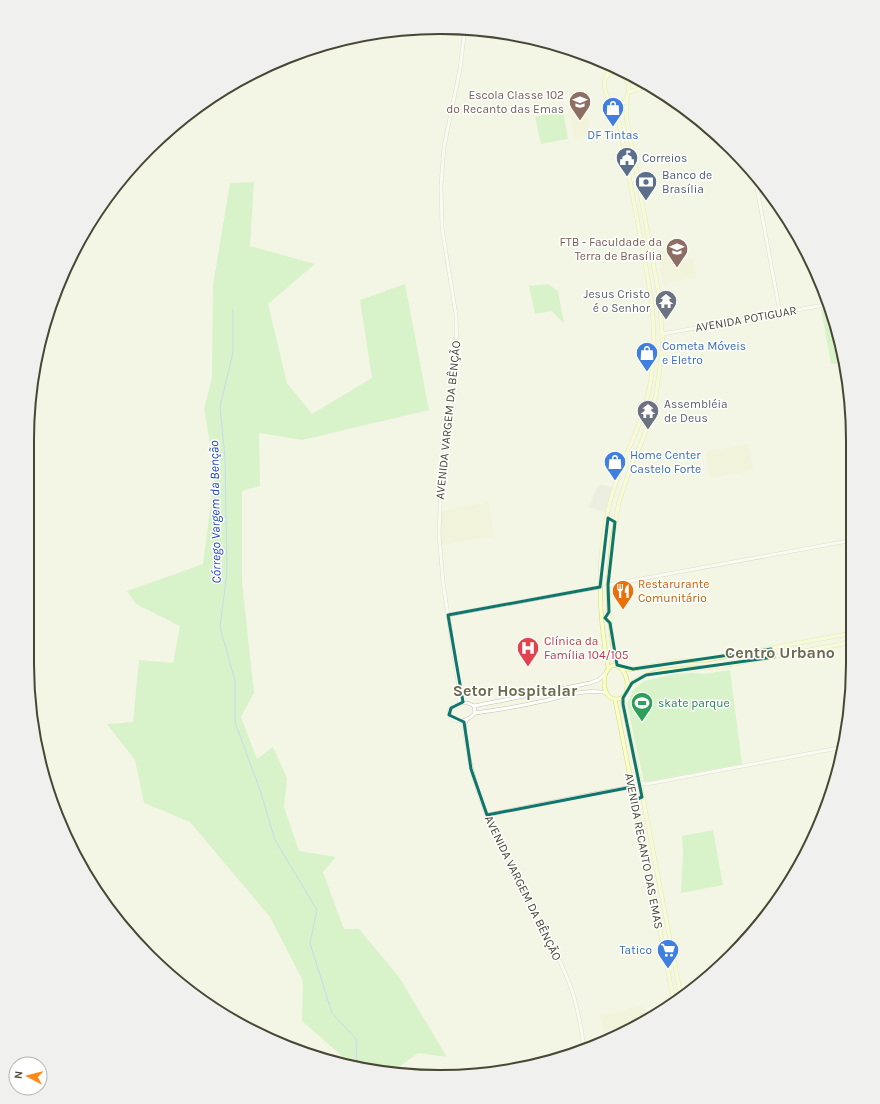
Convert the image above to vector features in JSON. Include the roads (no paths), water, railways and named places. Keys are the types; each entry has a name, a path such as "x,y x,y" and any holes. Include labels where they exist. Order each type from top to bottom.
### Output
{"main road":[{"path":"608,70 605,90 607,97 613,104 618,117 640,232 650,294 655,344 652,373 645,407 616,481 606,520 602,549 600,587 601,621 608,667 604,675 604,684 607,693 615,700 623,698 627,688 626,677 622,669 617,665 614,657 610,623 608,585 612,540 618,507 631,466 648,424 656,395 663,346 659,296 626,115 629,92 627,80"},
{"path":"607,77 612,73"},
{"path":"629,92 643,88"},
{"path":"613,104 621,105 627,100"},
{"path":"638,223 641,224 646,221"},
{"path":"640,232 641,228 647,230"},
{"path":"650,294 654,293 659,296"},
{"path":"655,344 658,346 663,346"},
{"path":"631,443 637,442 639,447"},
{"path":"625,461 626,466 631,466"},
{"path":"610,503 612,509 618,507"},
{"path":"606,520 608,518 612,518 615,522"},
{"path":"601,614 606,615 609,612"},
{"path":"601,621 606,620 610,623"},
{"path":"622,669 679,661 707,660 790,646 846,634"},
{"path":"627,688 638,679 646,675 678,669 706,668 846,643"},
{"path":"790,646 792,649 791,654"},
{"path":"771,649 771,654 774,657"},
{"path":"608,667 617,665"},
{"name":"AVENIDA RECANTO DAS EMAS","path":"623,698 680,991"},
{"name":"AVENIDA RECANTO DAS EMAS","path":"615,700 672,995"},
{"path":"635,800 642,797"},
{"path":"636,806 639,809 644,805"},
{"path":"637,815 640,812 645,814"}],"street":[{"name":"AVENIDA VARGEM DA BÊNÇÃO","path":"463,703 460,695 448,615 439,534 441,485 449,430 457,346 455,303 442,232 441,185 444,147 460,69 464,35"},
{"path":"757,186 780,313"},
{"name":"AVENIDA POTIGUAR","path":"662,334 823,305"},
{"path":"608,585 846,541"},
{"path":"448,615 600,587"},
{"path":"464,728 462,723 451,718 448,713 451,708 458,704 463,703 474,706 563,689 590,683 598,680 604,675"},
{"path":"563,689 565,691 564,696"},
{"path":"458,721 467,719 475,713 541,702 564,696 594,691 607,693"},
{"path":"539,693 538,696 541,702"},
{"name":"AVENIDA VARGEM DA BÊNÇÃO","path":"458,704 460,695"},
{"path":"474,706 475,713"},
{"name":"AVENIDA VARGEM DA BÊNÇÃO","path":"467,719 464,728 471,769 481,803 568,980 574,999 583,1043"},
{"path":"640,783 647,784 837,748"},
{"path":"640,788 647,784"},
{"path":"487,815 632,787"}],"waterway":[{"name":"Córrego Vargem da Benção","path":"233,309 233,352 220,407 225,458 227,572 220,627 235,681 235,722 261,793 275,840 317,910 310,943 332,1013 356,1039 357,1061"}],"place":[{"name":"Escola Classe 102 do Recanto das Emas","path":"580,122"},
{"name":"DF Tintas","path":"613,128"},
{"name":"Correios","path":"627,178"},
{"name":"Banco de Brasília","path":"646,202"},
{"name":"FTB - Faculdade da Terra de Brasília","path":"677,268"},
{"name":"Jesus Cristo é o Senhor","path":"666,320"},
{"name":"Cometa Móveis e Eletro","path":"647,372"},
{"name":"Assembléia de Deus","path":"648,430"},
{"name":"Home Center Castelo Forte","path":"615,482"},
{"name":"Restarurante Comunitário","path":"623,610"},
{"name":"Clínica da Família 104/105","path":"528,668"},
{"name":"skate parque","path":"642,722"},
{"name":"Tatico","path":"668,970"}],"district":[{"name":"Centro Urbano","path":"780,652"},
{"name":"Setor Hospitalar","path":"515,690"}]}
